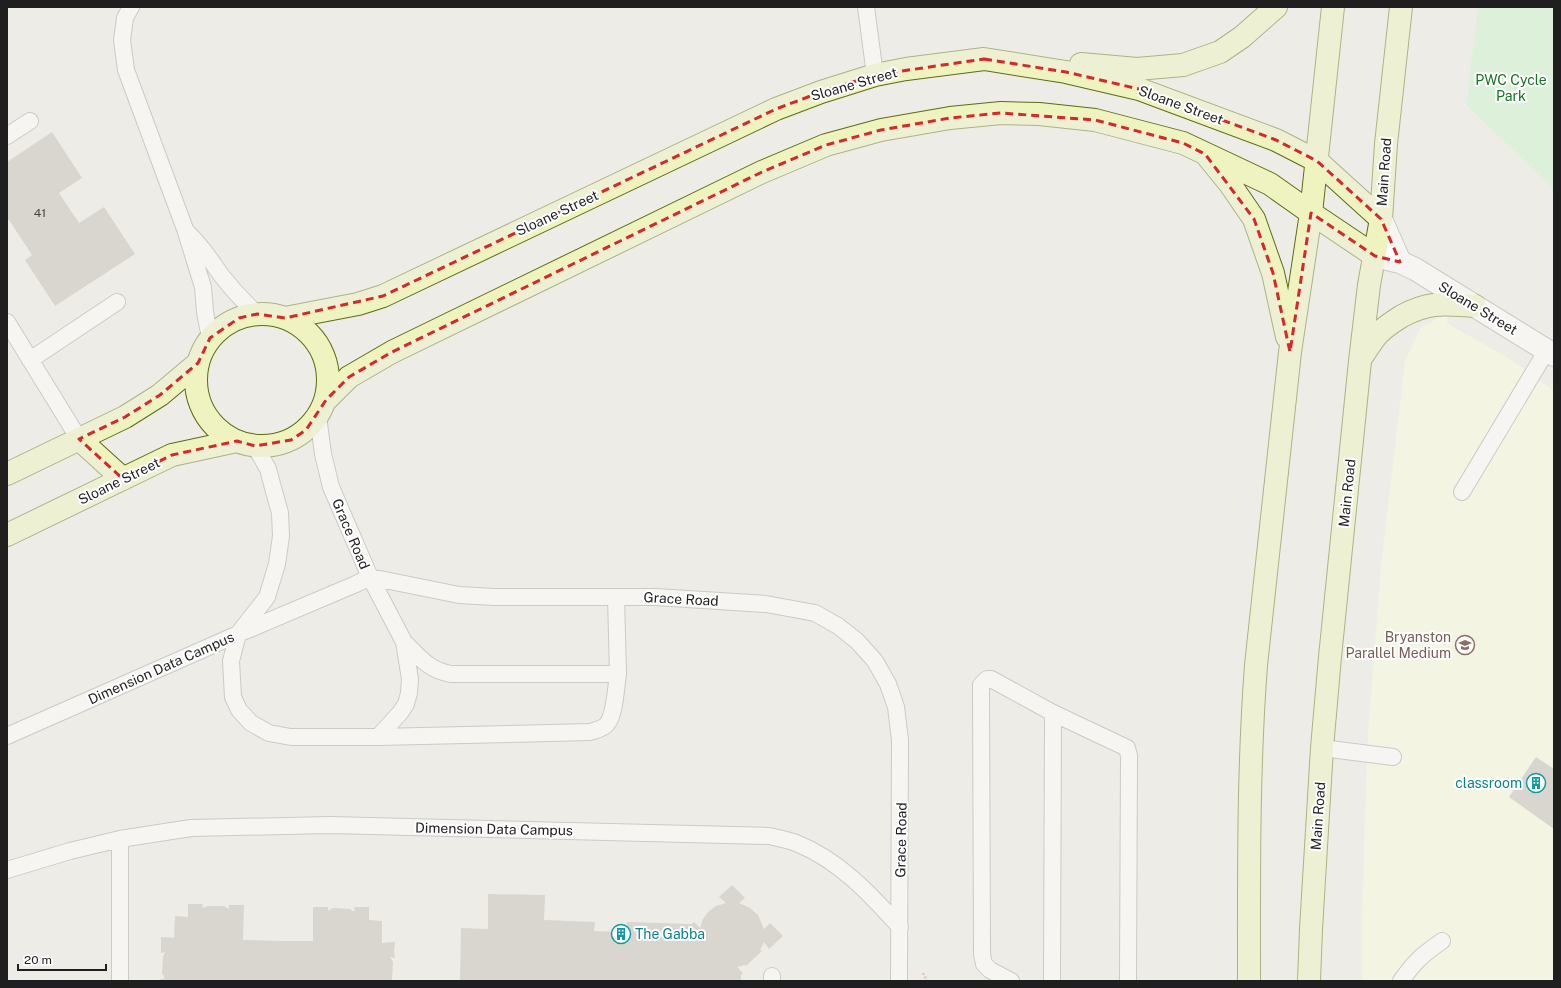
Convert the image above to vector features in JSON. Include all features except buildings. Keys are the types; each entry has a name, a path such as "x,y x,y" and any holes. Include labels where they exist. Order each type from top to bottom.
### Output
{"street":[{"path":"984,60 1070,63 1137,69 1183,65 1220,52 1242,37 1276,7"},
{"path":"1249,981 1248,815 1252,716 1263,592 1290,352 1311,213 1333,7"},
{"name":"Main Road","path":"1309,981 1322,748 1360,361 1369,285 1381,219 1386,144 1401,7"},
{"name":"Sloane Street","path":"285,318 358,304 383,296 776,110 821,92 875,75 906,69 984,60 1066,72 1140,90 1276,140 1317,161 1381,219 1400,262"},
{"name":"Sloane Street","path":"322,408 349,377 392,352 762,172 826,145 881,130 950,118 1001,113 1039,114 1095,120 1183,143 1270,184 1375,256 1400,262 1415,269 1551,353"},
{"path":"1205,154 1230,184 1254,219 1273,273 1290,352"},
{"path":"1360,361 1379,333 1392,322 1410,312 1425,306 1444,304 1475,306"},
{"path":"257,314 285,318 303,328 317,342 326,360 329,380 322,408 306,430 290,440 273,445 246,443 220,432 208,418 199,400 196,382 198,363 210,338 224,326 240,318 257,314"},
{"path":"7,474 125,417 143,406 198,363"},
{"path":"79,439 123,479"},
{"name":"Sloane Street","path":"7,535 172,455 246,443"},
{"path":"7,518 48,516"}],"lane":[{"path":"130,7 125,18 122,40 126,70 185,230 202,287 210,338"},
{"path":"866,7 875,75"},
{"path":"7,136 30,121"},
{"path":"185,230 200,245 221,275 240,298 257,314"},
{"path":"30,360 117,302"},
{"path":"7,322 79,439"},
{"path":"1462,492 1551,353"},
{"name":"Grace Road","path":"322,408 323,454 331,487 370,577 466,595 494,597 656,597 766,604 815,613 838,626 857,641 875,661 888,684 896,707 900,740 900,927"},
{"name":"Dimension Data Campus","path":"7,736 238,634 267,597 277,564 281,536 280,513 268,469 246,443"},
{"path":"378,737 400,713 406,704 409,693 410,679 404,642 370,577 238,634 230,661 233,697 239,710 251,724 269,733 292,737 378,737 590,732 598,730 608,723 612,717 618,674 616,597"},
{"path":"404,642 431,668 451,674 618,674"},
{"path":"1011,981 990,970 984,964 982,954 981,685 984,681 990,679 1053,713 1124,747 1128,752 1128,981"},
{"path":"1052,981 1053,713"},
{"path":"1322,748 1393,757"},
{"name":"Dimension Data Campus","path":"7,870 70,851 120,839 191,828 330,825 770,836 796,843 823,856 850,876 872,896 900,927"},
{"path":"120,839 120,981"},
{"path":"900,927 900,981"},
{"path":"1401,981 1415,961 1422,954 1442,941"}],"highlighted area":[{"path":"984,59 1066,72 1139,89 1276,140 1317,161 1381,219 1400,262 1375,256 1311,213 1290,352 1273,273 1254,219 1205,154 1183,143 1095,120 1001,113 950,118 881,130 826,145 762,172 392,352 349,377 326,400 306,430 291,440 255,446 237,441 172,455 123,479 79,439 125,417 160,395 198,363 210,338 239,318 257,314 285,318 383,296 776,109 821,92 875,75"}],"shaded area":[{"name":"Bryanston Parallel Medium","path":"1448,313 1447,323 1513,361 1554,391 1554,981 1362,981 1362,916 1368,731 1382,558 1405,362 1420,328"}],"green space":[{"name":"PWC Cycle Park","path":"1478,7 1554,7 1554,189 1466,105"}],"place":[{"name":"Bryanston Parallel Medium","path":"1465,645"},
{"name":"classroom","path":"1536,783"},
{"name":"The Gabba","path":"621,934"}]}
